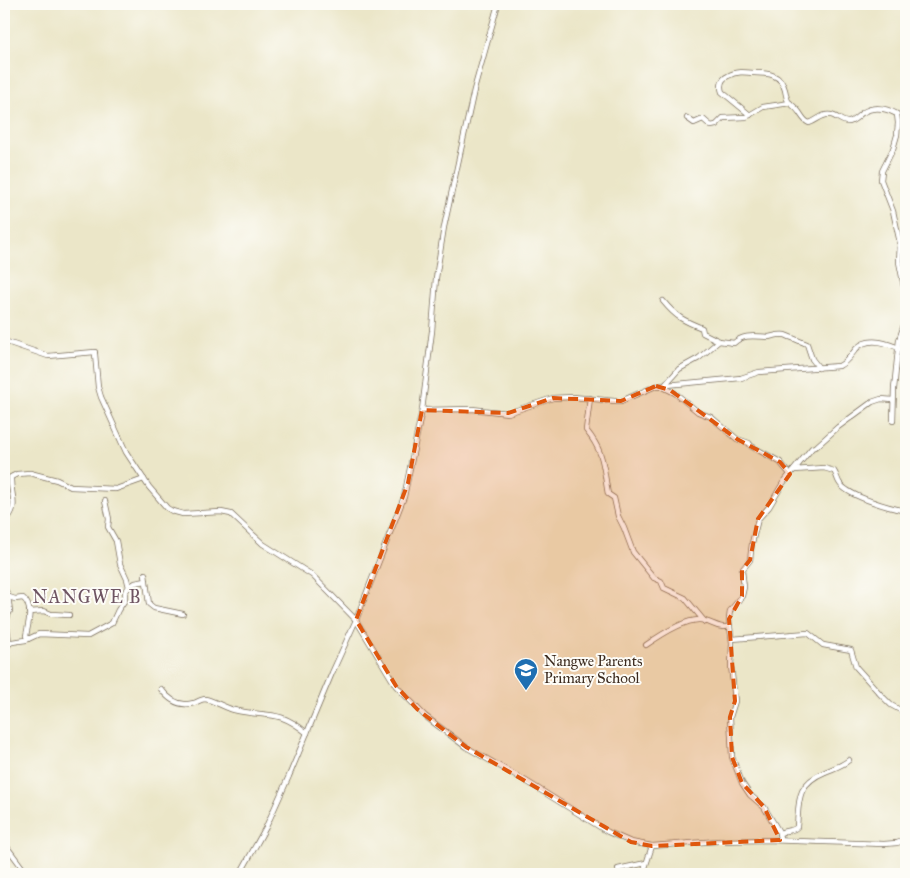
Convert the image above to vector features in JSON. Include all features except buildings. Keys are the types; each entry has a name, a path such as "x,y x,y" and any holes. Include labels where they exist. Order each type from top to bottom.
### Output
{"street":[{"path":"240,874 266,827 356,620 404,497 422,410 432,331 436,278 444,227 474,90 498,4"},
{"path":"750,115 722,92 722,81 726,77 737,72 769,73 781,81 787,100 798,109 806,122 809,123 823,115 830,114 850,122 863,112 874,108 884,109 896,114 898,123 897,135 882,172 881,180 893,211 900,243 899,262 906,296"},
{"path":"687,118 694,123 703,119 711,126 716,125 723,118 746,117 763,107 790,103"},
{"path":"663,301 670,310 686,323 702,328 703,333 719,340 734,343 741,338 758,335 768,337 781,334 807,344 812,359 819,368"},
{"path":"892,421 899,340 906,319"},
{"path":"662,386 679,369 699,358 719,340"},
{"path":"4,341 48,356 95,353 99,393 119,438 159,500 172,511 183,514 220,512 231,514 263,544 312,575 356,620 396,686 433,723 466,747 526,781 608,832 631,842 652,846 718,841 780,840 884,844 906,840"},
{"path":"422,410 472,409 508,413 553,398 574,397 615,402 650,387 741,378 759,372 839,366 848,359 857,347 866,342 875,342 906,351"},
{"path":"662,386 698,412 711,417 738,438 780,462 792,472 824,468 834,471 839,483 848,492 906,511"},
{"path":"590,398 586,430 598,445 605,470 608,494 613,496 618,516 633,552 654,578 661,581 664,588 685,598 705,622"},
{"path":"780,840 779,834 764,807 750,795 742,783 732,757 730,718 735,701 731,666 730,611 742,596 744,587 742,570 750,560 758,519 769,507 775,494 812,448 872,402 881,399 893,400"},
{"path":"4,522 14,510 12,477 17,474 30,474 56,480 71,488 116,489 144,479"},
{"path":"105,501 109,519 108,528 116,541 120,564 128,579 129,587"},
{"path":"145,574 149,604 154,608 183,614"},
{"path":"6,646 39,634 88,636 112,623 124,600 125,592 135,583 146,580"},
{"path":"4,588 8,596 15,599 24,598 27,601 29,612 26,636 28,639"},
{"path":"6,646 9,637 7,627 10,611 6,604 8,596"},
{"path":"29,612 44,611 51,614 69,615"},
{"path":"646,645 666,631 700,620 726,628 730,626"},
{"path":"732,639 808,632 823,645 851,650 856,667 881,695 891,705 900,710 906,710"},
{"path":"161,689 173,701 182,705 204,699 232,710 248,713 276,714 307,732"},
{"path":"779,834 797,827 798,802 805,785 819,774 840,767 849,760"},
{"path":"4,843 27,874"},
{"path":"643,874 652,846"},
{"path":"618,869 646,863"}],"highlighted area":[{"path":"656,386 670,390 737,439 780,462 790,474 758,519 750,560 742,570 742,596 729,619 735,701 730,717 732,757 742,783 764,807 780,840 652,846 631,842 466,747 417,709 396,686 356,620 408,483 422,410 508,413 553,398 621,401"}],"place":[{"name":"Nangwe Parents Primary School","path":"526,691"}],"district":[{"name":"NANGWE B","path":"87,597"}]}
